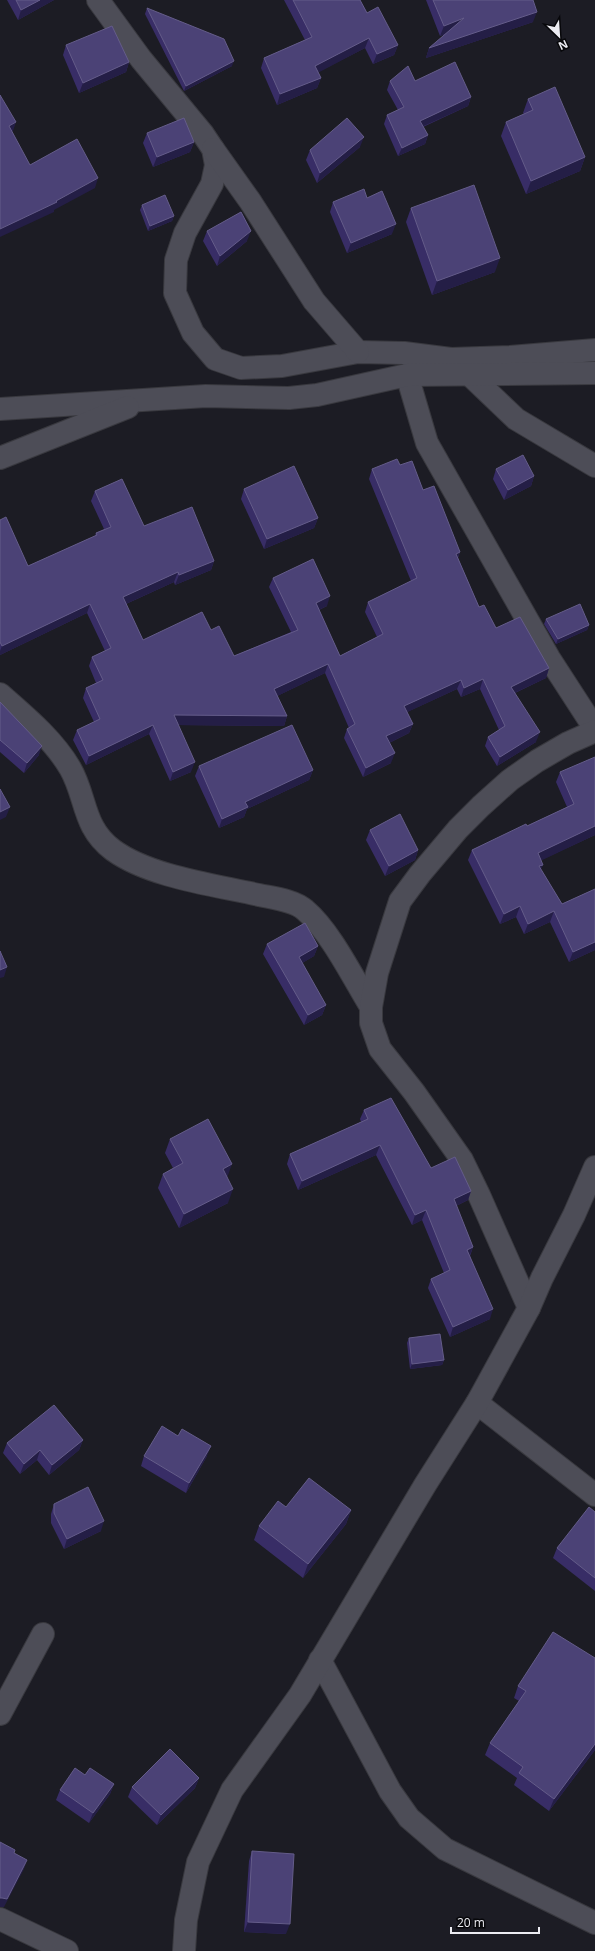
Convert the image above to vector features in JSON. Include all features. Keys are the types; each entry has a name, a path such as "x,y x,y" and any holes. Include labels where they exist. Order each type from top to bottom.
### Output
{"street":[{"path":"98,0 141,59 203,134 250,201 314,301 358,352"},
{"path":"213,149 216,165 212,184 184,233 176,260 176,293 193,333 215,359 241,368 282,366 358,352 404,353 451,358 510,357 595,350"},
{"path":"0,409 206,396 290,398 317,395 407,375 471,376 595,373"},
{"path":"407,375 427,443 549,658 595,730 536,761 510,780 458,829 420,874 400,901 377,973 371,1007 371,1023 380,1049 414,1092 462,1160 529,1308"},
{"path":"471,376 516,419 595,466"},
{"path":"0,458 144,400"},
{"path":"0,694 36,726 61,754 71,769 87,816 97,835 113,850 128,859 164,873 197,882 272,898 305,909 332,943 371,1007"},
{"path":"184,1951 186,1920 198,1862 232,1790 300,1695 425,1485 477,1403 529,1308 595,1167"},
{"path":"477,1403 595,1495"},
{"path":"0,1714 44,1634"},
{"path":"320,1660 390,1791 409,1818 445,1849 595,1923"},
{"path":"0,1920 66,1951"}],"building":[{"path":"16,0 40,0 21,10"},
{"path":"293,0 360,0 367,13 378,7 398,45 377,54 369,38 315,66 321,78 280,94 264,58 312,37"},
{"path":"433,0 533,0 537,12 429,48 464,18 444,26"},
{"path":"147,8 224,39 234,61 186,86"},
{"path":"112,26 129,62 83,83 66,45"},
{"path":"455,62 471,97 420,121 428,135 402,148 387,115 404,107 390,81 408,66 415,81"},
{"path":"555,87 585,157 531,181 506,122 533,110 528,99"},
{"path":"0,95 16,122 9,126 30,165 77,139 98,178 56,201 57,202 0,229"},
{"path":"184,118 194,142 157,157 147,133"},
{"path":"347,118 364,137 320,173 310,150"},
{"path":"474,185 500,258 437,281 411,208"},
{"path":"364,189 367,198 382,191 396,224 351,243 333,202"},
{"path":"165,195 174,216 150,226 142,205"},
{"path":"241,212 251,231 220,256 207,231"},
{"path":"523,455 534,476 508,490 496,469"},
{"path":"397,459 400,465 412,461 423,490 434,486 460,552 456,554 479,607 484,605 496,628 520,617 549,668 511,687 540,732 500,757 488,737 505,726 483,679 464,688 461,680 404,706 413,724 386,736 395,753 366,768 347,729 355,724 328,664 274,689 287,716 174,715 195,762 173,772 153,725 89,756 77,730 100,719 86,688 103,680 92,657 111,648 90,604 2,646 0,642 0,520 6,517 28,566 97,535 96,533 111,527 95,491 122,479 144,526 192,507 214,561 179,575 178,572 123,597 143,640 202,612 211,630 219,626 234,656 298,630 273,578 313,559 330,596 316,603 340,656 383,634 368,602 417,578 372,469"},
{"path":"294,466 318,518 267,539 244,489"},
{"path":"580,604 589,625 558,639 546,619"},
{"path":"0,702 42,746 27,763 0,740"},
{"path":"292,725 313,770 245,802 248,807 222,819 199,766"},
{"path":"595,757 595,826 538,853 543,865 539,866 562,904 595,889 595,942 573,952 554,911 528,924 520,906 504,914 472,850 526,824 527,826 574,804 560,772"},
{"path":"0,789 10,807 0,812"},
{"path":"400,814 418,850 389,866 370,830"},
{"path":"305,923 318,946 299,957 326,1005 308,1015 267,944"},
{"path":"0,951 7,967 0,970"},
{"path":"391,1098 431,1168 455,1157 471,1191 454,1199 473,1247 467,1250 493,1309 453,1327 431,1279 450,1270 426,1210 415,1215 380,1145 302,1181 290,1154 368,1119 364,1110"},
{"path":"208,1119 232,1164 223,1169 233,1189 184,1214 163,1174 183,1163 170,1139"},
{"path":"440,1334 444,1360 412,1364 409,1338"},
{"path":"54,1405 83,1440 52,1465 40,1450 24,1464 7,1443"},
{"path":"162,1426 178,1436 182,1429 211,1446 189,1483 144,1456"},
{"path":"309,1478 351,1510 308,1564 259,1526 278,1501 286,1507"},
{"path":"88,1487 104,1521 67,1539 54,1513 54,1504"},
{"path":"589,1507 595,1512 595,1578 557,1548"},
{"path":"553,1632 595,1658 595,1744 554,1799 519,1773 523,1767 490,1743 526,1691 518,1686"},
{"path":"170,1749 199,1778 161,1815 132,1787"},
{"path":"75,1768 85,1775 90,1768 114,1784 93,1813 60,1790"},
{"path":"0,1842 15,1850 14,1853 27,1860 7,1899 0,1898"},
{"path":"252,1851 294,1854 290,1924 248,1922"}]}
